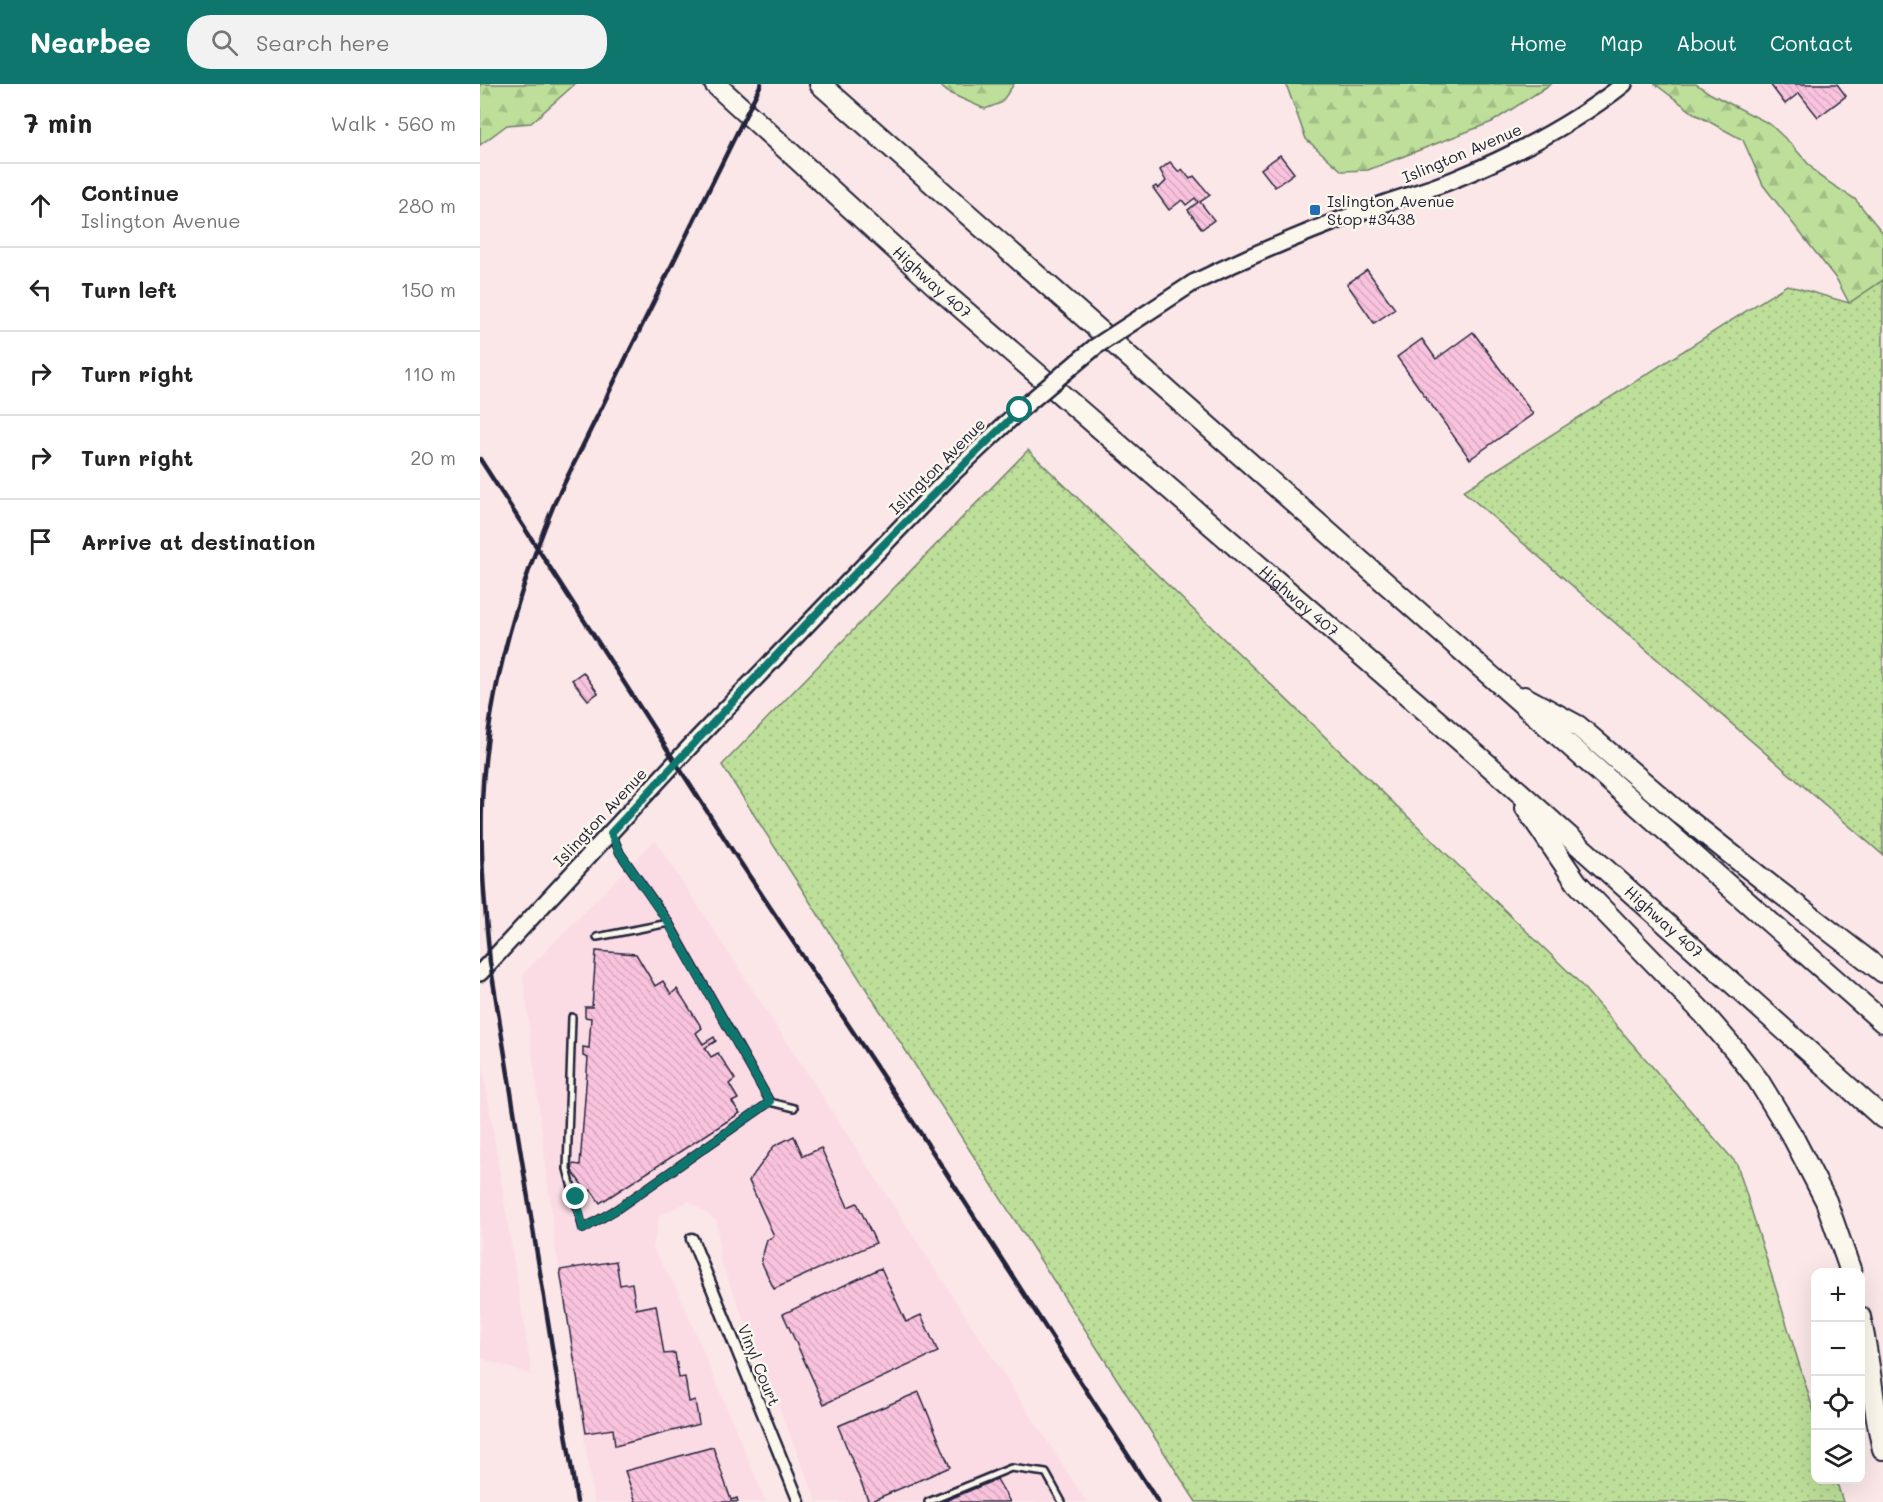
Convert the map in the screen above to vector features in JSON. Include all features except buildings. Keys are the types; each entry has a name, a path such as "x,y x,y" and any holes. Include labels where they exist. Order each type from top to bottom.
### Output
{"highway":[{"name":"Highway 407","path":"716,84 945,294 1509,783 1883,1118"},
{"path":"820,84 1883,1022"},
{"path":"1494,681 1578,726 1751,871 1883,972"},
{"path":"1509,783 1577,883 1704,1014 1758,1080 1794,1139 1827,1201 1850,1268"},
{"path":"1861,1322 1883,1449"}],"main road":[{"name":"Islington Avenue","path":"480,973 698,738 951,475 1020,410 1095,347 1193,283 1266,248 1451,181 1490,164 1560,130 1624,84"}],"street":[{"name":"Vinyl Court","path":"692,1239 799,1502"}],"lane":[{"path":"611,833 620,853 669,924 770,1102 794,1108"},
{"path":"597,938 669,924"},
{"path":"572,1017 567,1169 583,1229 617,1209 770,1102"},
{"path":"928,1502 1011,1468 1046,1473 1062,1502"}],"shaded area":[{"path":"655,840 1087,1502 817,1502 720,1260 717,1221 689,1201 659,1216 653,1248 678,1291 766,1502 594,1502 555,1243 523,974"},
{"path":"480,1048 532,1375 480,1358"}],"green space":[{"path":"480,84 575,84 531,123 507,125 480,145"},
{"path":"938,84 1014,84 1001,103 985,109 949,93"},
{"path":"1286,84 1551,84 1492,122 1368,170 1342,171 1306,139"},
{"path":"1655,84 1696,84 1770,124 1819,176 1855,199 1883,233 1883,280 1849,303 1837,280 1763,185 1743,140 1695,114"},
{"path":"1883,280 1883,855 1463,491 1787,285 1849,303"},
{"path":"1028,450 1575,978 1737,1164 1811,1402 1811,1484 1837,1484 1843,1502 1196,1502 722,765"}],"railway":[{"path":"577,1502 490,962 482,842 482,802 489,725 515,612 555,502 761,84"},
{"path":"480,459 734,853 923,1137 1158,1502"}],"place":[{"name":"Islington Avenue Stop #3438","path":"1315,210"}],"route":[{"path":"576,1197 583,1229 617,1209 770,1102 669,924 620,853 611,833 698,738 891,537 951,475 1020,410"}]}
